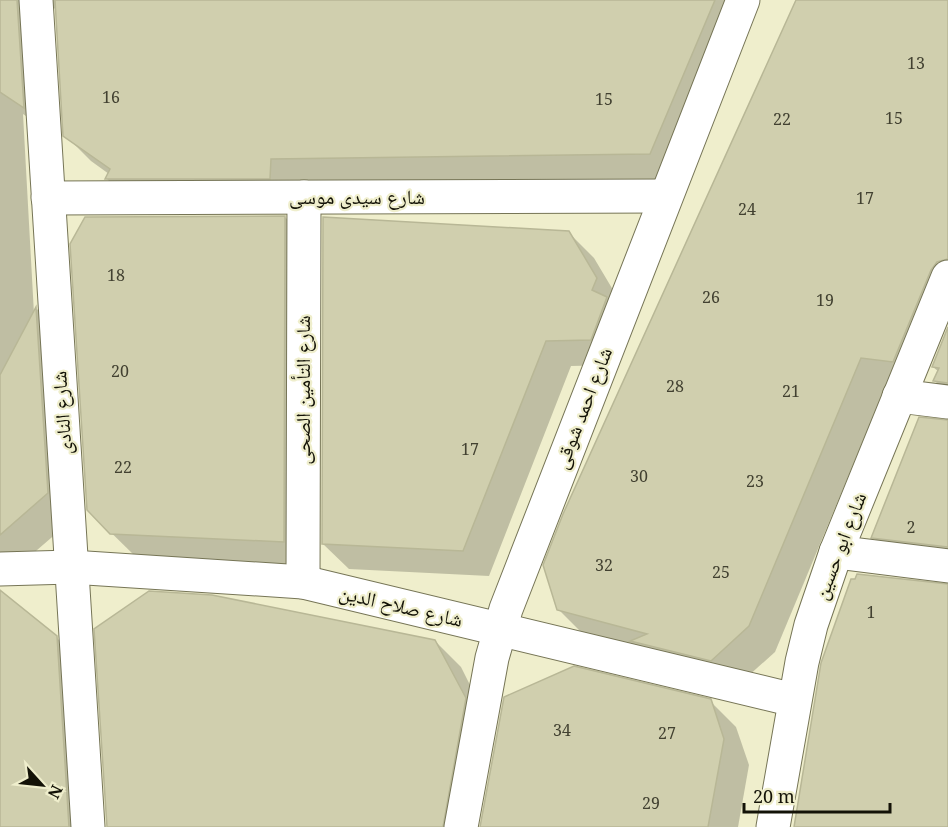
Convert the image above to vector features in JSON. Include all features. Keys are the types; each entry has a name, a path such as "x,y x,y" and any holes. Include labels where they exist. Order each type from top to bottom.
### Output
{"street":[{"name":"شارع النادى","path":"36,0 88,827"},
{"name":"شارع احمد شوقى","path":"461,827 492,658 509,598 743,0"},
{"name":"شارع سيدى موسى","path":"48,198 666,196"},
{"name":"شارع التأمين الصحى","path":"303,582 304,197"},
{"name":"شارع ابو حسين","path":"773,827 794,700 811,625 836,552 948,277"},
{"path":"899,396 948,402"},
{"path":"836,552 948,566"},
{"name":"شارع صلاح الدين","path":"0,569 71,567 303,582 794,700"}],"building":[{"path":"0,0 17,0 24,108 0,92"},
{"path":"55,0 715,0 650,154 271,159 270,179 105,179 110,169 63,136"},
{"path":"796,0 948,0 948,259 937,262 931,270 893,362 861,358 749,626 711,661 630,641 647,634 557,610 543,565 563,514"},
{"path":"285,216 284,542 110,534 87,510 70,244 85,217"},
{"path":"323,217 569,231 597,278 592,290 607,297 591,340 546,341 463,551 322,544"},
{"path":"36,307 48,493 0,535 0,375"},
{"path":"948,327 948,383 933,381 939,368 932,367"},
{"path":"919,417 948,420 948,547 871,538"},
{"path":"857,574 948,584 948,827 794,827 821,663 851,579 855,579"},
{"path":"0,590 57,636 69,827 0,827"},
{"path":"149,591 212,595 435,640 466,698 443,827 107,827 94,629"},
{"path":"574,666 711,699 724,739 708,827 480,827 504,697"}]}
